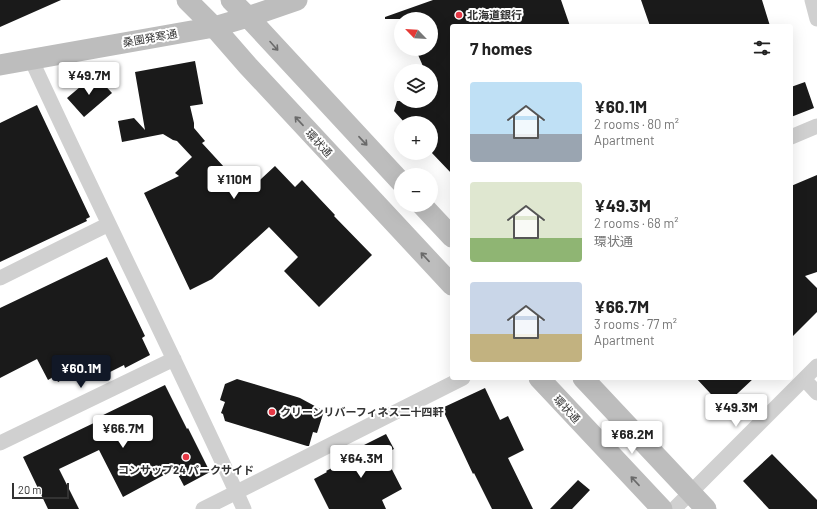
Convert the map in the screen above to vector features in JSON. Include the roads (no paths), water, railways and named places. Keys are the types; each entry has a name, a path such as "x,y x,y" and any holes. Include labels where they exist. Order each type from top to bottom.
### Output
{"street":[{"name":"環状通","path":"187,0 214,27 248,66 450,283"},
{"path":"231,0 394,174"},
{"name":"桑園発寒通","path":"0,65 214,27 297,0"},
{"path":"31,59 244,509"},
{"path":"793,136 817,126"},
{"path":"429,212 450,235"},
{"path":"0,278 109,224"},
{"path":"0,443 174,359"},
{"path":"674,509 817,366"},
{"path":"804,379 817,394"},
{"path":"203,509 459,380"},
{"name":"環状通","path":"541,380 662,509"},
{"path":"585,380 706,509"}],"place":[{"name":"北海道銀行","path":"459,15"},
{"name":"クリーンリバーフィネス二十四軒","path":"272,412"},
{"name":"コンサップ24 パークサイド","path":"186,457"}]}
